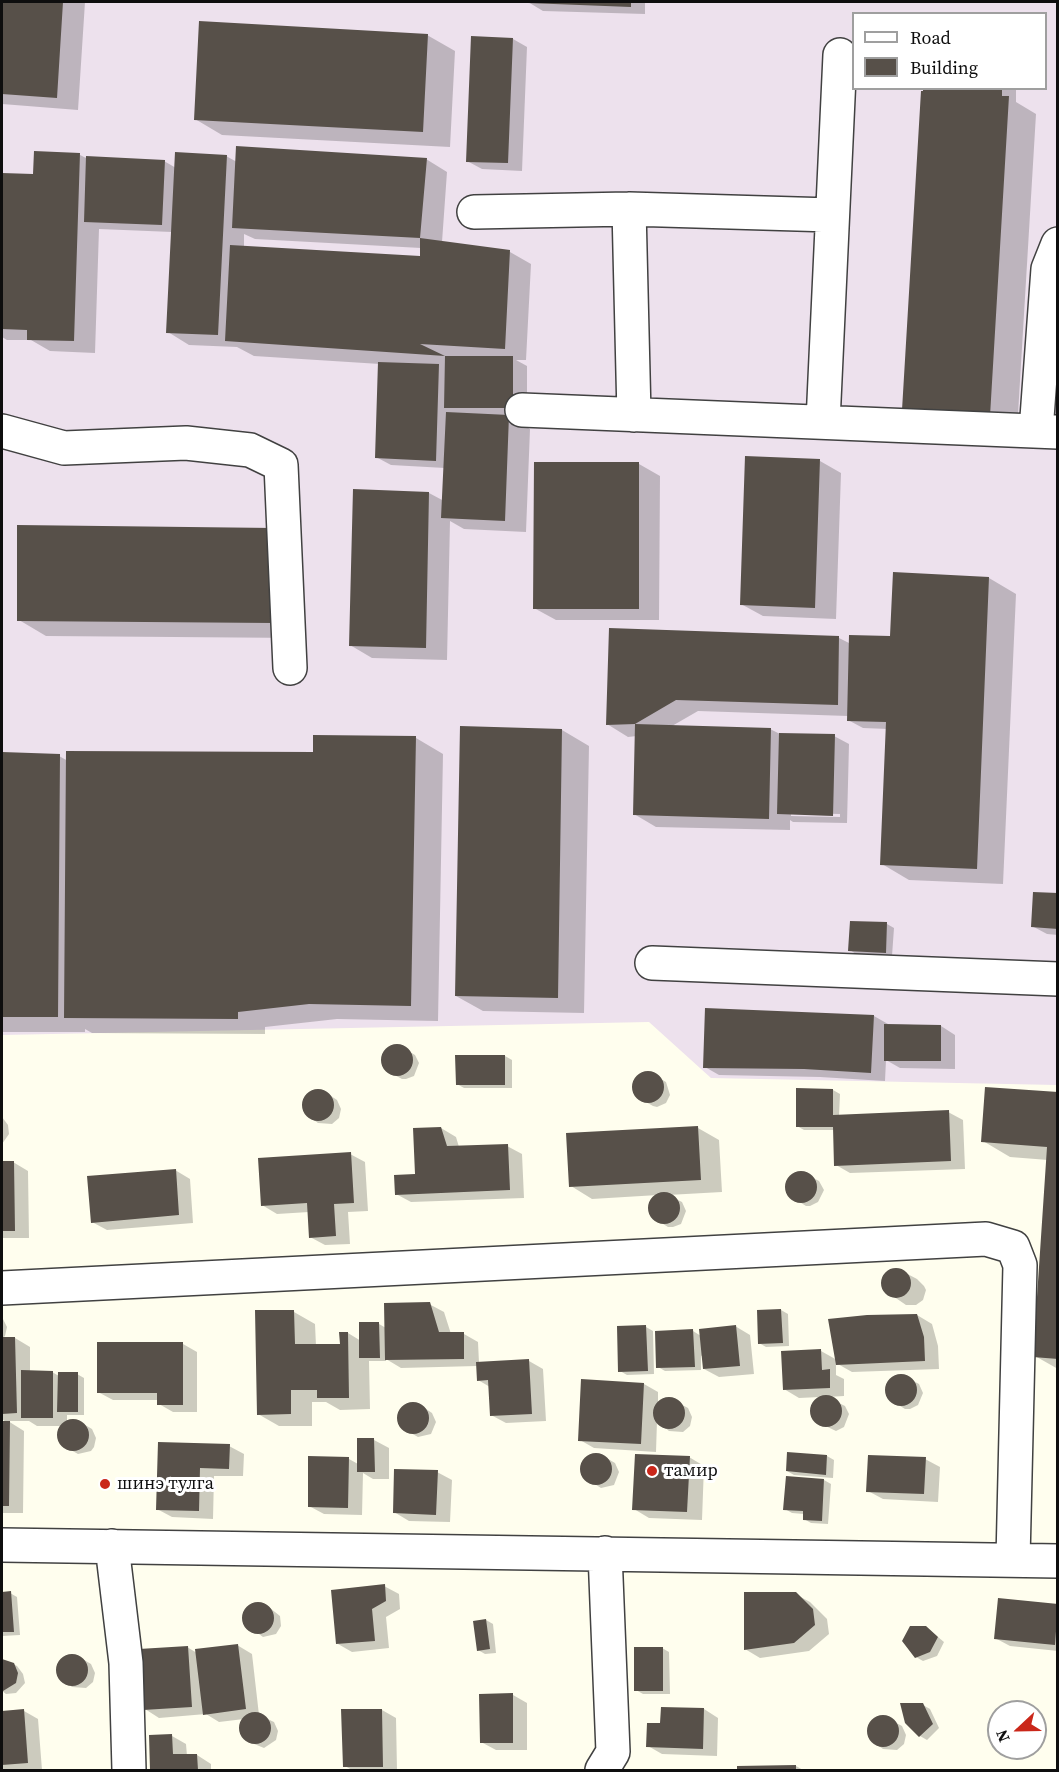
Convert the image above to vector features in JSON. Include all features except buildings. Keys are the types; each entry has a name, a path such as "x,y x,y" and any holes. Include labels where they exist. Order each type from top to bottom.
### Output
{"street":[{"path":"823,422 840,55"},
{"path":"474,212 629,209 831,215"},
{"path":"629,209 634,415"},
{"path":"522,410 1047,431 1048,269 1058,244"},
{"path":"2,430 63,448 186,443 250,450 281,465 290,668"},
{"path":"652,963 1058,979"},
{"path":"2,1288 986,1239 1013,1248 1020,1265 1013,1559"},
{"path":"2,1545 1058,1561"},
{"path":"112,1546 126,1663 129,1770"},
{"path":"602,1770 613,1752 605,1553"}],"shaded area":[{"path":"2,2 1057,2 1057,1085 711,1078 649,1022 2,1035"}],"place":[{"name":"тамир","path":"652,1471"},
{"name":"шинэ тулга","path":"105,1484"}]}
